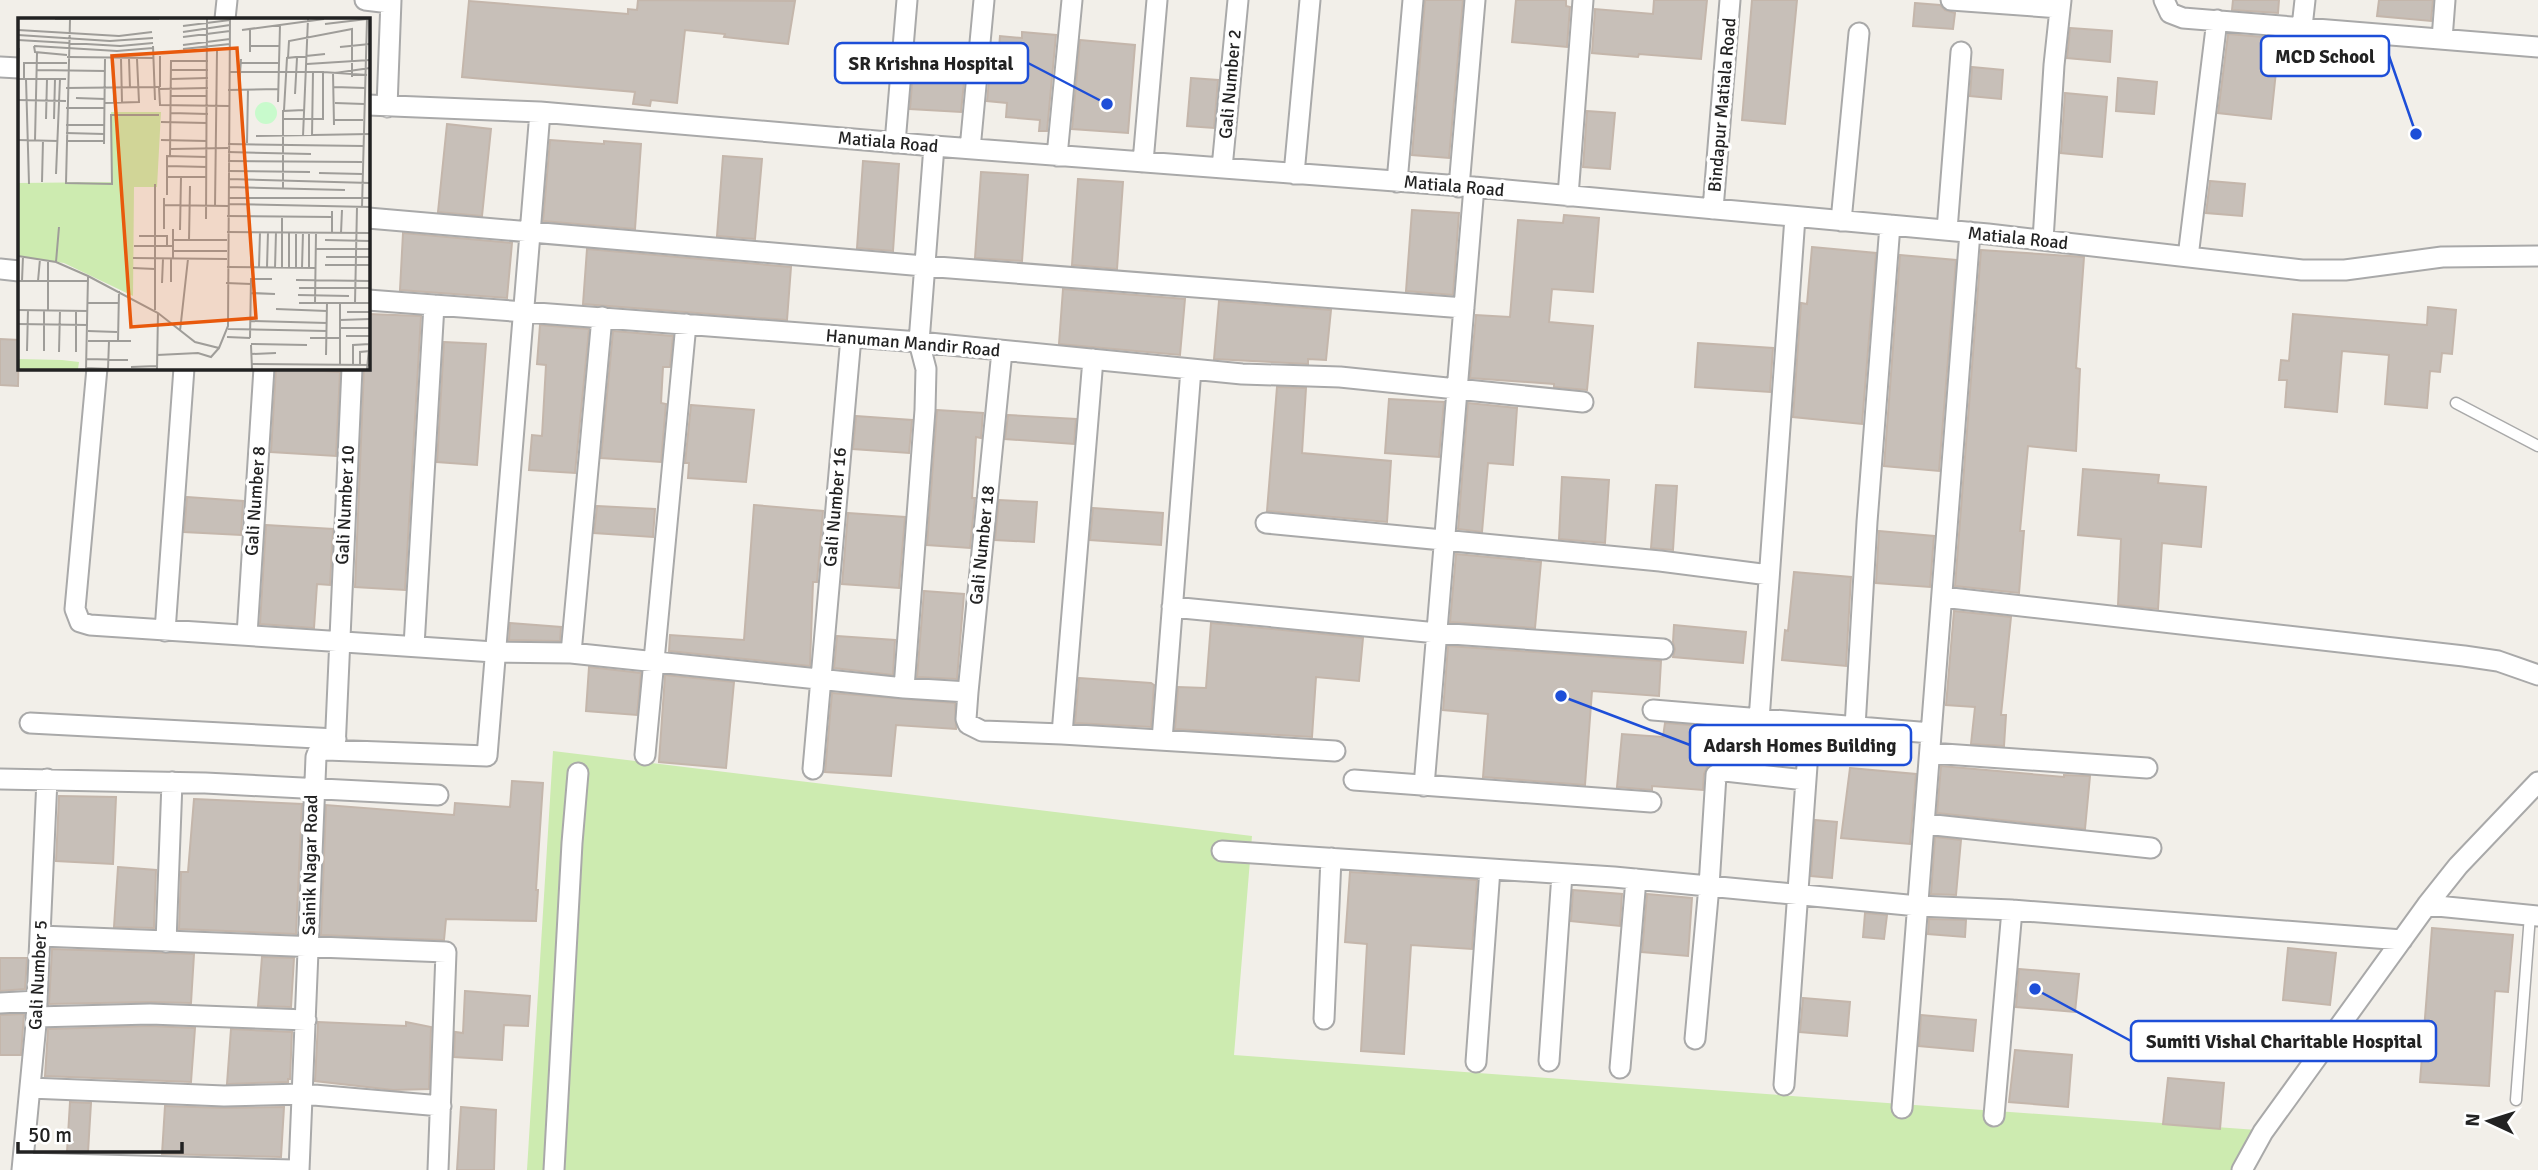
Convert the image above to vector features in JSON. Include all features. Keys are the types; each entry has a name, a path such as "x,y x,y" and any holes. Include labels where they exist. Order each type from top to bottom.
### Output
{"street":[{"path":"225,18 227,0"},
{"path":"365,0 391,2 387,107"},
{"path":"895,143 907,0"},
{"path":"970,149 984,0"},
{"path":"1057,156 1072,0"},
{"path":"1143,162 1157,0"},
{"name":"Gali Number 2","path":"1222,168 1238,0"},
{"path":"1294,174 1310,0"},
{"path":"1398,182 1413,0"},
{"path":"1424,786 1464,308 1475,0"},
{"path":"1568,196 1583,0"},
{"name":"Bindapur Matiala Road","path":"1713,209 1730,0"},
{"path":"1951,0 2060,4 2043,240"},
{"path":"2164,0 2170,13 2183,18 2538,47"},
{"path":"2302,27 2305,0"},
{"path":"2442,39 2445,0"},
{"path":"2188,257 2217,20"},
{"path":"1840,221 1859,33"},
{"path":"1947,230 1961,52"},
{"path":"0,67 18,68"},
{"name":"Matiala Road","path":"369,105 540,112 895,143 1467,187 1970,232 2323,271 2442,257 2538,256"},
{"path":"30,723 486,757 540,112"},
{"path":"904,688 926,382 926,369 919,342 934,146"},
{"path":"1759,720 1796,216"},
{"path":"369,218 924,266 1464,308"},
{"path":"1855,727 1867,523 1890,225"},
{"path":"1902,1108 1970,232"},
{"path":"0,270 18,271"},
{"name":"Hanuman Mandir Road","path":"369,300 919,342 1191,369 1340,377 1583,402"},
{"path":"414,646 434,305"},
{"path":"571,653 602,317"},
{"path":"645,754 686,324"},
{"name":"Gali Number 16","path":"813,769 851,337"},
{"name":"Gali Number 18","path":"1002,351 966,719 968,724 982,731 1062,734"},
{"path":"1093,359 1062,734 1335,751"},
{"path":"97,369 75,609 80,622 164,631 494,652 571,653 820,677 904,688 968,692"},
{"path":"164,631 184,369"},
{"name":"Gali Number 8","path":"247,635 264,369"},
{"name":"Gali Number 10","path":"335,745 352,369"},
{"path":"1161,740 1191,369"},
{"path":"1266,523 1660,561 1769,575"},
{"path":"1942,597 2464,656 2498,661 2538,675"},
{"path":"1172,607 1437,633 1663,649"},
{"path":"1653,710 1931,733"},
{"path":"1784,1085 1810,724"},
{"path":"335,745 318,752 315,788 438,795"},
{"path":"1930,753 2147,768"},
{"path":"1695,1039 1716,775 1725,771 1805,780"},
{"path":"554,1170 578,773"},
{"name":"Sainik Nagar Road","path":"0,779 315,788 306,1020 296,1170"},
{"name":"Gali Number 5","path":"23,1167 36,1009 47,779"},
{"path":"1354,779 1651,802"},
{"path":"166,942 172,782"},
{"path":"2242,1170 2263,1132 2427,905 2458,866 2538,782"},
{"path":"1925,824 2151,848"},
{"path":"1222,851 1636,879 1918,906 2011,910 2402,940"},
{"path":"1324,1019 1331,858"},
{"path":"1476,1062 1490,869"},
{"path":"1549,1061 1562,874"},
{"path":"1620,1068 1636,879"},
{"path":"2427,905 2534,915"},
{"path":"1994,1116 2011,910"},
{"path":"40,936 446,953 438,1170"},
{"path":"0,1003 36,1009 306,1020"},
{"path":"30,1088 224,1096 302,1094 441,1106"},
{"path":"23,1167 296,1170"}],"lane":[{"path":"2456,403 2538,446"},
{"path":"2516,1100 2534,915"}],"green space":[{"path":"553,751 1252,836 1234,1055 2257,1130 2234,1170 527,1170"}],"building":[{"path":"638,0 795,1 788,44 685,30 677,103 651,100 650,106 633,104 635,92 462,77 469,1 628,14 628,9 637,10"},
{"path":"1425,0 1463,0 1449,158 1412,155"},
{"path":"1516,0 1566,0 1566,6 1570,7 1567,47 1512,42"},
{"path":"1654,0 1707,0 1701,59 1592,53 1595,9 1653,14"},
{"path":"1752,0 1797,0 1785,124 1742,120"},
{"path":"2233,0 2279,0 2278,13 2232,10"},
{"path":"2379,0 2433,0 2431,21 2377,16"},
{"path":"1915,3 1940,5 1955,13 1953,29 1913,26"},
{"path":"2070,28 2112,31 2110,62 2067,58"},
{"path":"1022,32 1056,35 1047,131 1039,131 1040,120 1006,117 1007,103 987,101 991,60 998,60 1000,36 1022,38"},
{"path":"2228,34 2275,38 2273,62 2277,62 2271,119 2218,113"},
{"path":"1080,40 1135,45 1128,133 1072,129"},
{"path":"914,59 966,63 961,112 910,109"},
{"path":"1972,67 2003,70 2001,99 1970,96"},
{"path":"1191,78 1218,80 1214,128 1187,126"},
{"path":"2118,78 2157,82 2154,114 2116,111"},
{"path":"2065,93 2107,97 2102,157 2061,153"},
{"path":"1587,111 1615,113 1610,169 1583,167"},
{"path":"447,124 491,129 482,216 438,212"},
{"path":"550,140 641,144 635,229 543,221"},
{"path":"723,156 762,159 755,239 717,236"},
{"path":"863,161 899,164 893,251 857,248"},
{"path":"981,172 1028,175 1022,261 975,258"},
{"path":"1078,179 1123,182 1117,269 1072,265"},
{"path":"2210,181 2245,184 2242,216 2206,213"},
{"path":"1412,210 1459,213 1453,295 1406,291"},
{"path":"1564,215 1599,218 1593,292 1552,289 1549,322 1593,326 1587,390 1554,387 1554,384 1470,378 1476,315 1510,317 1518,220 1563,223"},
{"path":"403,233 512,243 507,298 400,290"},
{"path":"1812,247 1876,253 1862,424 1793,417 1801,303 1807,304"},
{"path":"587,249 791,267 787,320 583,304"},
{"path":"1981,250 2084,257 2076,368 2080,369 2076,451 2028,446 2020,531 2024,531 2019,593 1955,586"},
{"path":"1900,255 1956,260 1939,471 1884,466"},
{"path":"1063,289 1185,299 1180,355 1059,344"},
{"path":"1219,301 1331,310 1326,360 1308,359 1308,364 1214,359"},
{"path":"2428,307 2456,310 2452,354 2442,353 2440,372 2430,371 2427,408 2385,404 2389,355 2342,351 2337,412 2285,407 2287,380 2279,380 2281,360 2289,361 2293,314 2427,325"},
{"path":"369,314 421,316 405,590 355,587 364,369 369,369"},
{"path":"540,325 589,329 575,473 529,470 532,435 542,436 546,365 537,364"},
{"path":"613,331 673,336 670,367 663,367 661,403 666,404 661,462 601,458"},
{"path":"0,339 18,340 18,386 0,385"},
{"path":"444,342 486,344 477,465 437,462"},
{"path":"1698,343 1773,348 1770,392 1695,387"},
{"path":"276,369 340,372 336,456 271,452"},
{"path":"1277,387 1306,388 1302,453 1391,461 1387,522 1267,511"},
{"path":"1389,399 1444,402 1439,457 1385,453"},
{"path":"1468,403 1517,408 1513,465 1488,463 1482,532 1458,529"},
{"path":"691,405 754,410 746,482 688,478 689,463 685,463"},
{"path":"937,410 983,413 981,438 976,437 972,498 975,498 970,548 927,545"},
{"path":"1008,415 1076,419 1074,444 1005,439"},
{"path":"856,416 912,420 909,453 853,449"},
{"path":"2083,469 2159,475 2158,483 2206,487 2201,547 2162,543 2158,609 2118,605 2121,539 2078,535"},
{"path":"1562,477 1609,480 1605,543 1559,539"},
{"path":"1656,485 1677,486 1673,550 1651,548"},
{"path":"187,497 243,501 241,535 184,532"},
{"path":"999,500 1037,502 1034,542 995,540"},
{"path":"754,505 823,511 817,582 813,582 810,666 669,651 670,635 744,640"},
{"path":"597,506 655,509 653,537 594,533"},
{"path":"1093,508 1163,513 1161,545 1090,540"},
{"path":"848,513 905,517 899,588 842,584"},
{"path":"266,525 333,529 330,585 317,584 314,628 260,624"},
{"path":"1879,531 1934,536 1930,587 1876,583"},
{"path":"1456,554 1541,562 1535,628 1450,622"},
{"path":"1794,572 1851,577 1846,666 1782,660"},
{"path":"924,591 964,594 957,679 917,677"},
{"path":"1954,611 2011,617 2001,715 2006,715 2004,746 1971,744 1975,707 1946,705"},
{"path":"510,623 561,627 560,641 509,640"},
{"path":"1211,623 1363,638 1359,681 1316,677 1312,737 1175,729 1178,687 1206,688"},
{"path":"1674,625 1746,632 1743,663 1673,657"},
{"path":"837,636 895,640 893,675 834,668"},
{"path":"1448,646 1661,661 1659,696 1592,691 1585,785 1483,777 1488,714 1443,710"},
{"path":"589,667 641,673 637,715 586,711"},
{"path":"665,675 734,682 726,768 659,762"},
{"path":"1079,678 1154,685 1151,727 1075,723"},
{"path":"832,693 955,703 956,729 896,725 891,776 825,772"},
{"path":"1665,723 1702,726 1698,764 1708,765 1704,774 1703,790 1652,786 1652,790 1617,787 1622,734 1663,737"},
{"path":"1941,766 2064,777 2090,776 2085,829 1937,813"},
{"path":"1850,768 1916,774 1910,844 1841,838"},
{"path":"512,781 543,783 536,921 446,919 444,940 321,935 326,805 454,815 455,803 510,807"},
{"path":"59,796 116,797 113,864 56,861"},
{"path":"194,799 302,804 296,934 179,929 181,872 188,872"},
{"path":"1815,820 1837,822 1832,878 1811,876"},
{"path":"1935,837 1961,840 1956,895 1931,894"},
{"path":"118,867 156,870 154,928 114,927"},
{"path":"1350,872 1477,880 1472,949 1411,945 1404,1054 1361,1051 1367,944 1345,942"},
{"path":"1573,890 1622,894 1620,926 1571,921"},
{"path":"1647,894 1692,898 1688,956 1642,952"},
{"path":"1865,913 1887,915 1884,939 1863,937"},
{"path":"1929,919 1966,920 1965,937 1928,934"},
{"path":"2432,928 2513,935 2508,992 2495,991 2489,1086 2420,1082"},
{"path":"2288,948 2336,953 2330,1005 2283,1000"},
{"path":"52,949 194,954 191,1003 49,1004"},
{"path":"262,957 294,958 291,1007 258,1006"},
{"path":"0,958 27,958 25,989 0,991"},
{"path":"2019,969 2079,974 2075,1012 2016,1007"},
{"path":"465,991 530,996 528,1026 504,1025 502,1060 454,1057 455,1032 463,1033"},
{"path":"1803,998 1850,1002 1847,1036 1800,1032"},
{"path":"24,1014 21,1055 0,1055 0,1015"},
{"path":"1921,1015 1976,1020 1973,1051 1919,1046"},
{"path":"318,1022 406,1026 406,1022 431,1027 429,1089 393,1090 315,1081"},
{"path":"150,1026 195,1028 191,1082 45,1076 48,1029"},
{"path":"231,1029 292,1032 288,1082 227,1084"},
{"path":"2015,1050 2072,1055 2068,1107 2009,1102"},
{"path":"2168,1078 2224,1083 2220,1129 2163,1124"},
{"path":"70,1102 91,1103 88,1152 67,1152"},
{"path":"165,1106 284,1107 281,1157 162,1154"},
{"path":"461,1107 496,1110 494,1170 457,1170"}],"place":[{"name":"SR Krishna Hospital","path":"1107,104"},
{"name":"MCD School","path":"2416,134"},
{"name":"Adarsh Homes Building","path":"1561,696"},
{"name":"Sumiti Vishal Charitable Hospital","path":"2035,989"}]}
